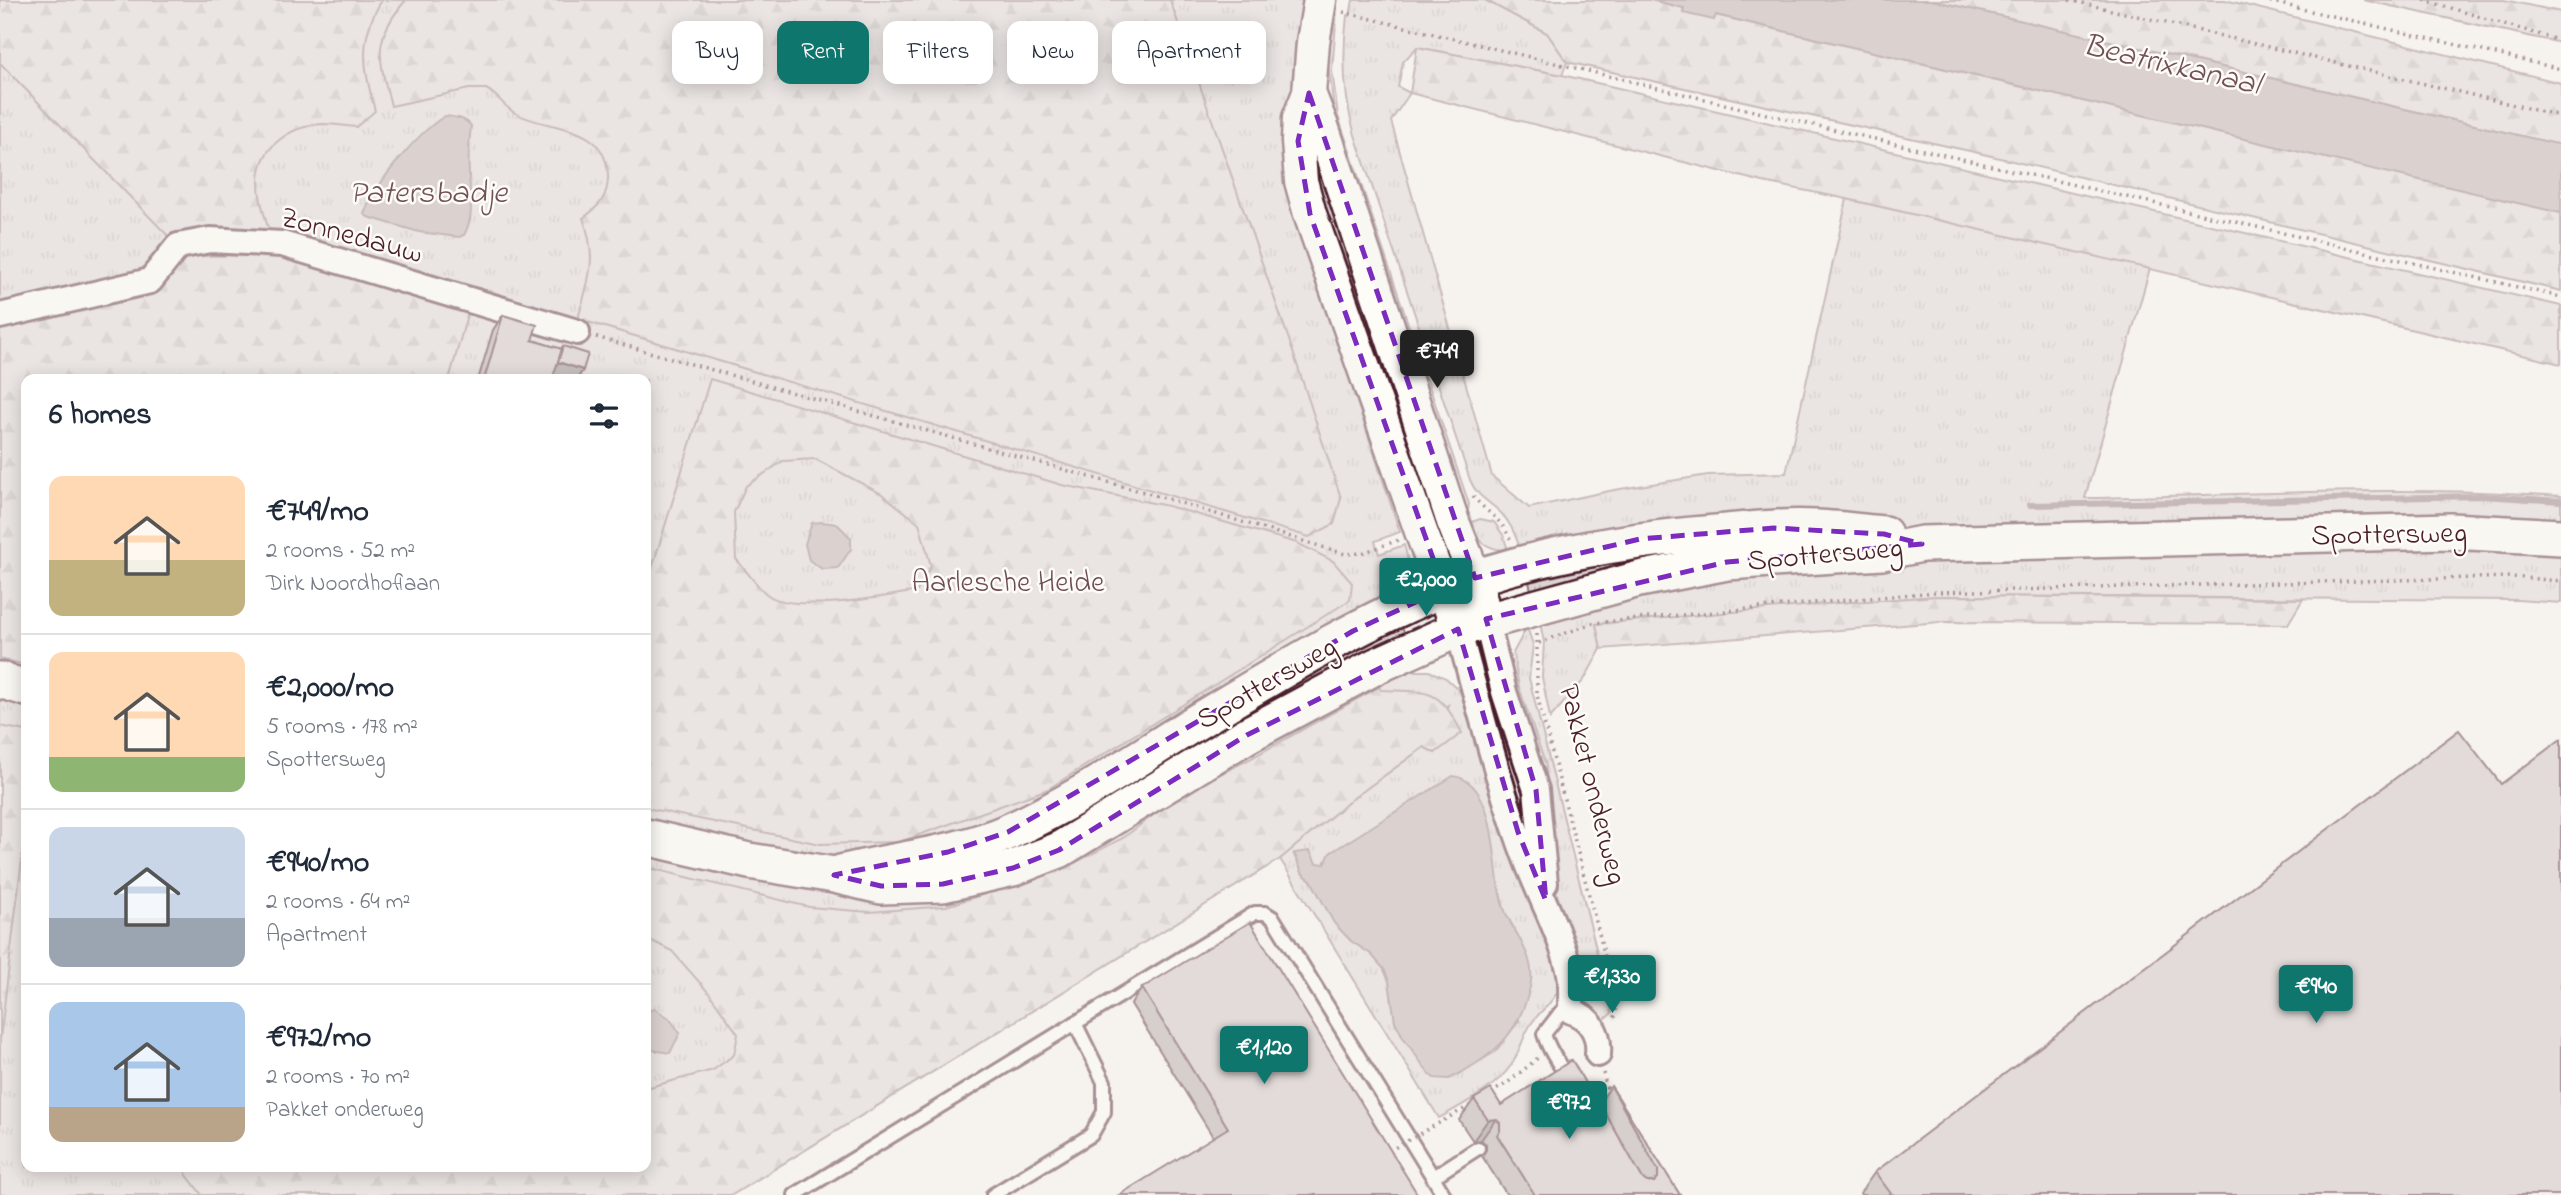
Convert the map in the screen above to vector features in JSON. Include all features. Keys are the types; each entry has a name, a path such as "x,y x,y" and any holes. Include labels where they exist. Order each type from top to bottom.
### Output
{"main road":[{"name":"Spottersweg","path":"834,875 884,862 948,852 1008,832 1075,798 1217,709 1353,631 1460,584 1517,565 1640,539 1774,528 1817,528 1884,534 1922,544"},
{"name":"Spottersweg","path":"651,838 749,861 881,886 943,884 1013,868 1059,850 1247,735 1376,666 1472,624 1639,579 1727,562 1882,552 1922,544 2451,531 2561,537"},
{"path":"0,680 21,686"},
{"path":"0,698 21,700"}],"street":[{"path":"1331,6 1313,42 1309,93 1453,523 1460,584 1472,624"},
{"name":"Zonnedauw","path":"0,316 150,281 178,246 210,240 282,244 577,332"},
{"name":"Pakket onderweg","path":"1472,624 1504,692 1536,790 1546,901 1570,974 1571,1011"},
{"path":"1571,1011 1579,1013 1590,1022 1599,1047"}],"lane":[{"path":"795,1195 1255,913 1265,913 1273,918 1444,1195"},
{"path":"1571,1011 1561,1012 1544,1034 1548,1050 1559,1061 1576,1091"},
{"path":"993,1195 1091,1135 1104,1112 1104,1082 1075,1023"},
{"path":"1433,1177 1478,1148"}],"path":[{"path":"2069,0 2561,117"},
{"path":"2263,0 2561,69"},
{"path":"2424,0 2561,41"},
{"path":"1331,6 1762,113 2561,297"},
{"path":"577,332 1168,499 1345,554"},
{"path":"1483,509 1494,514 1506,528 1517,565"},
{"path":"1539,643 1592,623 1936,592 2512,577 2561,581"},
{"name":"Pakket onderweg","path":"1532,607 1539,643 1535,661 1537,695 1616,999 1616,1015 1599,1047"},
{"path":"1599,1047 1611,1104"},
{"path":"1484,1097 1506,1084 1548,1050"},
{"path":"1386,1153 1475,1102"}],"highlighted area":[{"path":"1309,93 1475,578 1640,539 1774,528 1884,534 1922,544 1727,562 1486,619 1536,790 1546,901 1518,832 1458,629 1247,735 1059,850 1013,868 943,884 881,886 834,875 948,852 1008,832 1353,631 1444,589 1310,214 1298,141"}],"green space":[{"name":"Aarlesche Heide","path":"0,0 918,0 1021,21 1007,21 1007,84 1098,84 1098,37 1112,39 1112,84 1266,84 1266,21 1177,21 1169,0 1303,0 1289,163 1295,214 1400,532 1375,541 1379,554 1404,545 1408,560 1406,580 1394,600 1416,671 1429,671 1446,678 1459,690 1464,700 1486,749 1561,981 1552,999 1528,1029 1505,1073 1479,1095 1439,1118 1280,859 1352,799 1424,747 1435,753 1448,705 688,1195 0,1195","holes":["1294,855 1312,859 1320,865 1325,864 1325,861 1499,889 1505,912 1521,941 1519,1021 1495,1052 1449,1079 1403,1037 1395,1021 1389,981 1384,969 1371,954 1351,941 1334,923"]},
{"path":"0,0 382,0 369,28 365,55 375,111 356,127 327,124 311,126 289,133 272,147 265,156 259,179 261,201 271,238 172,240 0,63"},
{"path":"406,0 1170,0 1177,21 1112,21 1112,84 1199,84 1341,498 1334,524 1309,537 578,319 591,257 583,218 594,210 605,195 608,182 604,157 597,145 586,136 515,113 486,89 469,89 391,106 383,75 381,50 387,27"},
{"path":"1353,0 1485,0 1547,33 1567,62 1562,75 1417,47 1403,62 1398,87 1410,93 1391,121 1492,476 1529,508 1614,490 1708,475 1786,473 1847,199 2150,268 2085,498 2383,491 2561,496 2561,525 1928,530 1882,529 1782,515 1706,516 1660,521 1520,548 1507,521 1480,495 1470,480 1355,135 1348,106 1344,61 1347,15 1350,16"},
{"path":"1485,0 1651,0 1684,8 1683,12 1714,19 1715,15 2561,213 2561,291 1983,154 1567,62 1547,33"},
{"path":"1931,0 2225,0 2561,83 2561,145 2404,108"},
{"path":"2363,0 2504,0 2561,12 2561,43"},
{"path":"1333,9 1337,10 1332,71 1338,116 1469,504 1468,510 1462,513 1337,131 1328,64"},
{"path":"1417,47 1562,75 2561,306 2561,364 1847,199 1763,182 1410,93"},
{"path":"1316,136 1441,520 1432,523 1353,279 1313,177"},
{"path":"281,255 469,308 451,374 21,374 21,664 0,659 0,322 185,256"},
{"path":"710,379 1062,485 1168,506 1297,543 1333,561 1352,583 1350,600 1048,789 899,842 820,844 651,809 651,572","holes":["815,459 882,494 919,523 931,566 917,591 841,602 798,603 781,600 768,595 736,559 734,512 746,486 783,461"]},
{"path":"1480,519 1494,522 1503,535 1508,550 1489,546 1474,535 1466,524"},
{"path":"2445,543 2561,549 2561,603 2517,600 1938,596 1596,624 1601,649 1584,680 1550,718 1542,677 1544,642 1539,618 1782,565"},
{"path":"1700,550 1533,598 1529,582 1612,563"},
{"path":"1938,596 2303,599 2288,624 1941,622 1601,649 1596,624"},
{"path":"1527,627 1533,645 1529,678 1612,1013 1604,1020 1588,1007 1552,877 1546,766 1519,687 1513,653"},
{"path":"1379,687 1381,690 1431,695 1446,707 1462,733 1435,753 1424,747 1352,799 1280,859 732,1195 202,1195 186,1174 651,1172 651,1087 713,1070 734,1055 738,1034 709,993 672,951 651,940 651,868 809,907 869,912 946,906 1057,872 1123,838 1183,793"},
{"path":"0,726 21,730 21,867 0,1040"}],"water":[{"name":"Beatrixkanaal","path":"1651,0 1931,0 2561,145 2561,213 1716,15 1714,20 1683,13 1684,8"},
{"name":"Patersbadje","path":"445,116 456,117 471,126 471,214 464,235 459,237 419,232 364,214 398,160 422,134"},
{"path":"812,523 837,524 851,538 851,549 838,568 822,569 809,560 805,544"},
{"path":"1453,776 1468,782 1479,794 1486,810 1502,903 1527,954 1531,975 1525,1004 1511,1032 1478,1063 1449,1079 1434,1078 1429,1074 1403,1037 1395,1021 1389,981 1384,969 1371,954 1351,941 1334,923 1311,880 1303,874 1294,853 1310,851 1316,863 1325,864 1330,853"},
{"path":"655,1009 669,1018 680,1033 670,1053 651,1050 651,1010"}],"building":[{"path":"503,315 537,325 532,340 562,349 554,374 486,374"},
{"path":"563,346 588,354 583,370 558,362"},
{"path":"2459,730 2501,784 2561,739 2561,1195 1892,1195 1875,1172"},
{"path":"1250,922 1418,1195 1119,1195 1228,1128 1142,988"},
{"path":"1572,1060 1643,1179 1654,1182 1658,1178 1658,1170 1611,1086 1680,1195 1535,1195 1497,1135 1500,1123 1496,1119 1488,1120 1474,1099 1491,1089 1501,1105"}],"waterway":[{"path":"2030,505 2482,496 2561,501"}]}
